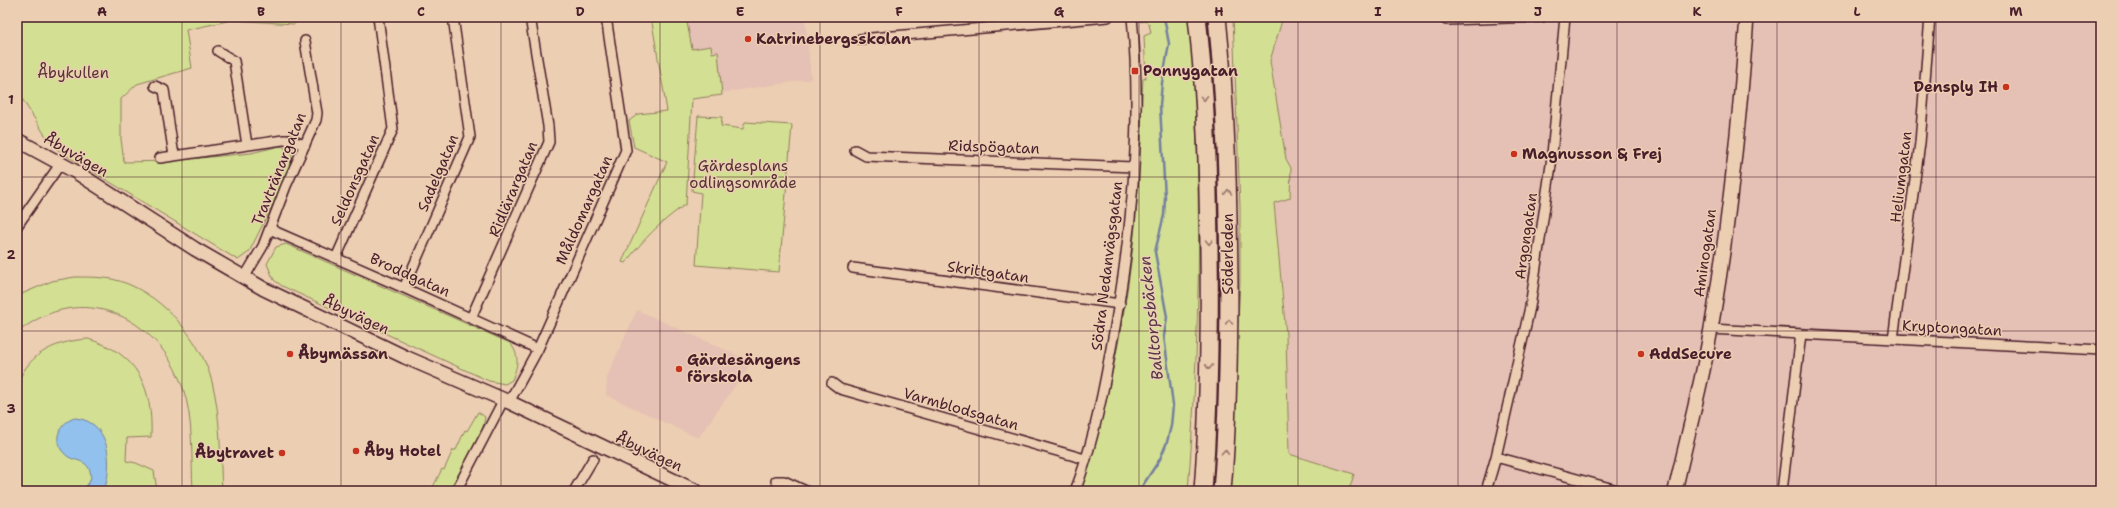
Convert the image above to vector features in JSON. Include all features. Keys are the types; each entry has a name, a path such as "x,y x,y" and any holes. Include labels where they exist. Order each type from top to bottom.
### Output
{"highway":[{"name":"Söderleden","path":"1198,17 1207,136 1209,261 1208,386 1203,491"},
{"name":"Söderleden","path":"1217,17 1226,125 1229,320 1227,408 1222,491"},
{"path":"1221,62 1224,17"}],"street":[{"name":"Seldonsgatan","path":"336,258 393,129 378,17"},
{"name":"Sadelgatan","path":"404,288 470,137 453,17"},
{"name":"Ridlärargatan","path":"471,318 549,142 548,126 530,17"},
{"name":"Måldomargatan","path":"456,491 506,400 538,350 626,150 606,17"},
{"path":"860,39 1108,17"},
{"name":"Södra Nedanvägsgatan","path":"1075,491 1105,382 1120,304 1128,238 1136,107 1132,17"},
{"path":"1446,20 1542,17"},
{"name":"Argongatan","path":"1486,491 1496,457 1530,307 1550,165 1565,17"},
{"name":"Aminogatan","path":"1674,491 1690,427 1710,329 1733,166 1747,17"},
{"name":"Heliumgatan","path":"1894,339 1920,144 1930,17"},
{"name":"Travtränargatan","path":"244,278 263,246 271,228 271,223 316,120 317,113 305,41"},
{"path":"218,51 234,61 247,145"},
{"path":"155,86 164,90 174,156"},
{"name":"Åbyvägen","path":"17,140 61,163 195,249 244,278 405,357 506,400 696,491"},
{"path":"160,158 290,140 305,145"},
{"name":"Ridspögatan","path":"855,150 866,156 1133,168"},
{"path":"17,226 61,163"},
{"name":"Broddgatan","path":"271,228 274,231 471,318 538,350"},
{"name":"Skrittgatan","path":"852,268 1120,304"},
{"name":"Kryptongatan","path":"1710,329 2101,350"},
{"path":"1782,491 1801,334"},
{"name":"Varmblodsgatan","path":"832,383 840,389 1085,459"},
{"path":"1496,457 1621,491"},
{"path":"574,491 594,459"},
{"path":"776,481 784,481 806,491"}],"shaded area":[{"name":"Katrinebergsskolan","path":"685,17 805,17 811,79 721,93 692,61"},
{"path":"1283,17 2101,17 2101,491 1349,491 1353,474 1289,454 1286,335 1274,202 1291,168 1286,159 1270,61"},
{"name":"Gärdesängens förskola","path":"637,310 752,362 698,438 606,395 607,377"}],"green space":[{"name":"Åbykullen","path":"17,17 304,17 294,24 232,20 186,30 192,68 137,84 121,99 121,139 124,162 170,161 251,153 282,146 292,154 292,162 288,174 249,252 238,260 59,151 45,135 17,91"},
{"path":"651,17 686,17 692,49 711,46 712,53 718,52 722,95 692,99 686,204 653,231 625,263 622,262 667,162 634,147 629,121 638,114 667,111"},
{"path":"1137,17 1188,17 1192,49 1197,147 1199,233 1196,362 1188,491 1081,491 1109,389 1128,285 1137,198 1143,79 1146,78 1144,36 1151,33 1149,24 1145,21 1141,22"},
{"path":"1233,17 1283,17 1270,61 1286,159 1291,168 1290,198 1274,203 1286,335 1289,454 1354,474 1349,491 1229,491 1240,282 1240,208"},
{"name":"Gärdesplans odlingsområde","path":"698,116 722,117 721,126 743,129 745,122 792,125 779,272 696,265 701,193 692,191"},
{"path":"286,244 510,343 517,356 516,370 512,380 505,384 489,381 282,286 274,280 267,264 276,247"},
{"path":"75,277 107,278 129,284 161,304 188,333 206,365 215,395 220,436 222,491 193,491 189,413 183,388 171,363 155,341 136,325 114,313 91,308 66,309 41,317 17,333 17,296 52,281"},
{"path":"88,339 105,345 119,353 130,363 139,375 145,388 151,419 151,437 127,438 126,461 136,463 154,471 157,491 17,491 16,393 18,383 23,372 29,363 46,350 66,342"},
{"path":"478,412 485,417 480,437 470,456 448,491 431,491 442,469 444,470 453,450 456,450 465,430 467,431"}],"water":[{"path":"75,418 87,421 96,427 106,446 108,469 104,491 81,491 90,480 90,471 82,462 67,456 60,448 58,443 59,432 62,427 65,423"}],"waterway":[{"name":"Balltorpsbäcken","path":"1139,491 1160,459 1167,442 1171,426 1173,405 1164,336 1167,317 1155,252 1164,215 1165,198 1160,105 1162,83 1169,44 1164,17"}],"place":[{"name":"Katrinebergsskolan","path":"748,39"},
{"name":"Ponnygatan","path":"1135,71"},
{"name":"Densply IH","path":"2006,87"},
{"name":"Magnusson & Frej","path":"1514,154"},
{"name":"Åbymässan","path":"290,354"},
{"name":"AddSecure","path":"1641,354"},
{"name":"Gärdesängens förskola","path":"679,369"},
{"name":"Åby Hotel","path":"356,451"},
{"name":"Åbytravet","path":"282,453"}]}
